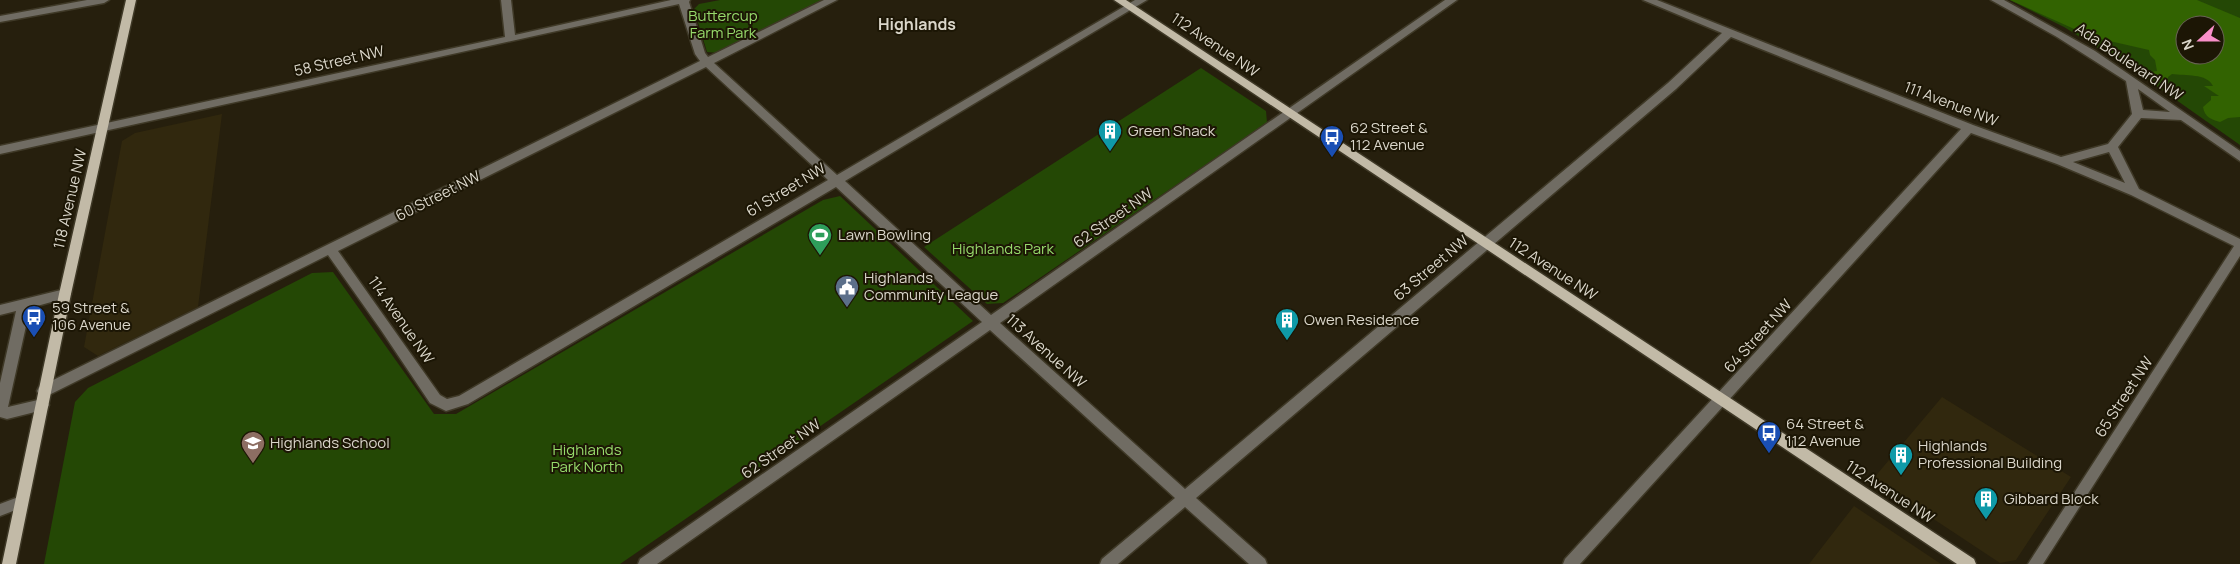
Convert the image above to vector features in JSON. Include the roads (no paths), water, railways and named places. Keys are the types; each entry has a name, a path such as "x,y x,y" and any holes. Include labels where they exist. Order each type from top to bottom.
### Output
{"main road":[{"name":"118 Avenue NW","path":"8,564 65,294 131,0"},
{"name":"112 Avenue NW","path":"1119,0 1969,564"}],"street":[{"path":"0,19 104,0"},
{"path":"506,0 510,38"},
{"name":"58 Street NW","path":"0,150 103,129 684,0"},
{"name":"113 Avenue NW","path":"684,0 700,54 707,62 991,323 1260,564"},
{"name":"60 Street NW","path":"44,391 832,0"},
{"name":"61 Street NW","path":"446,405 463,400 580,333 835,180 1142,0"},
{"name":"62 Street NW","path":"645,564 1452,0"},
{"name":"111 Avenue NW","path":"1648,0 1969,128 2061,161 2134,192 2240,245"},
{"name":"Ada Boulevard NW","path":"1996,0 2037,20 2131,80 2240,158"},
{"name":"63 Street NW","path":"1106,564 1672,86 1729,33"},
{"path":"2061,161 2112,147 2138,114 2131,80"},
{"path":"2138,114 2182,116"},
{"name":"64 Street NW","path":"1570,564 1969,128"},
{"path":"2112,147 2134,192"},
{"name":"65 Street NW","path":"2034,564 2240,245"},
{"name":"114 Avenue NW","path":"331,250 386,326 435,399 446,405"},
{"path":"0,310 65,294"},
{"path":"24,304 1,409 7,412 42,405"},
{"path":"0,510 21,502"}],"place":[{"name":"Green Shack","path":"1110,152"},
{"name":"62 Street & 112 Avenue","path":"1332,158"},
{"name":"Lawn Bowling","path":"820,256"},
{"name":"Highlands Community League","path":"847,308"},
{"name":"59 Street & 106 Avenue","path":"34,338"},
{"name":"Owen Residence","path":"1287,341"},
{"name":"64 Street & 112 Avenue","path":"1769,454"},
{"name":"Highlands School","path":"253,464"},
{"name":"Highlands Professional Building","path":"1901,476"},
{"name":"Gibbard Block","path":"1986,520"}],"district":[{"name":"Highlands","path":"917,24"}],"park label":[{"name":"Buttercup Farm Park","path":"723,24"},
{"name":"Highlands Park","path":"1003,249"},
{"name":"Highlands Park North","path":"587,458"}]}
